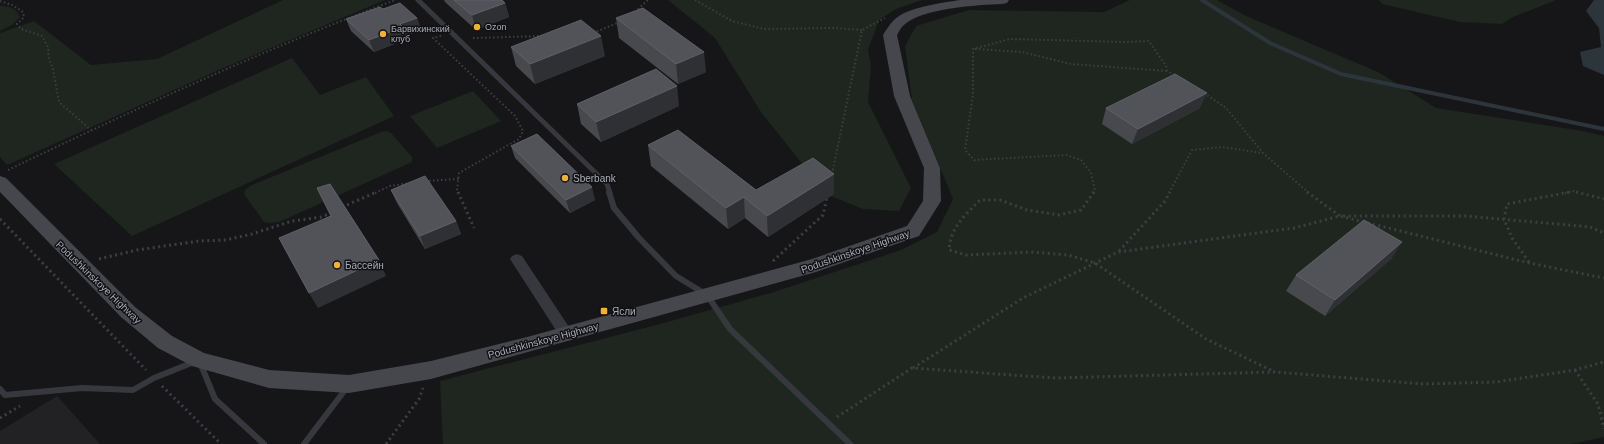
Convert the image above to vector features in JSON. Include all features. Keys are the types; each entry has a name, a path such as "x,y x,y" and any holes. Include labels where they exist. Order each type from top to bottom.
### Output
{"main road":[{"name":"Podushkinskoye Highway","path":"4,176 80,264 128,312 165,342 199,360 269,379 349,384 431,370 681,304 707,295 816,265 913,231 932,201 932,168 902,96 890,35 900,22 927,9 1002,0"}],"street":[{"path":"517,260 566,334"}],"lane":[{"path":"418,0 607,184 614,208 639,238 676,276 707,295 730,329 850,444"},
{"path":"0,389 5,395 82,388 133,390 154,378 199,360 215,399 264,444"},
{"path":"304,444 349,384"}],"path":[{"path":"4,176 92,130 180,88 272,48 395,0"},
{"path":"632,15 648,0"},
{"path":"695,0 732,21 764,29 832,28 862,30 889,15"},
{"path":"0,1 23,12 24,17 17,24 20,28 42,36 48,47 49,59 53,69 59,102 92,130"},
{"path":"591,33 620,22"},
{"path":"831,176 862,30"},
{"path":"451,32 434,38 515,116 523,130 520,139 459,173 457,190 474,228"},
{"path":"458,39 547,35"},
{"path":"973,49 1010,39 1125,42 1149,41 1166,66 1167,71"},
{"path":"973,49 1022,52 1070,64 1167,71 1195,86"},
{"path":"973,49 972,101 966,134 965,150 974,160 1066,155 1081,160 1091,173 1095,190 1081,210 1059,216 1027,210 1000,200 980,200 959,221 948,239 949,250 966,255 1038,252 1068,255 1096,263 1206,339 1275,372"},
{"path":"1201,91 1226,108 1263,153 1305,190 1340,216 1529,263 1604,278"},
{"path":"1118,252 1165,201 1192,150 1222,147 1263,153"},
{"path":"420,181 459,179"},
{"path":"80,264 137,250 199,241 226,240 252,234 292,221 322,216 390,186 413,182"},
{"path":"1529,263 1512,238 1504,219 1507,204 1573,191 1604,199"},
{"path":"772,262 823,215 828,192"},
{"path":"829,423 912,368 1023,298 1118,252 1294,228 1340,216 1466,216 1590,227 1604,233"},
{"path":"0,219 154,378 221,444"},
{"path":"0,224 5,224"},
{"path":"912,368 1055,378 1275,372 1423,384 1496,382 1575,370 1604,362"},
{"path":"386,444 419,399 431,370"},
{"path":"1575,370 1598,404 1604,429"}],"shaded area":[{"path":"283,0 385,0 223,68 7,165 0,157 0,33 34,21 91,65 157,59"},
{"path":"668,0 922,0 896,9 879,20 868,50 871,66 868,102 911,188 899,211 863,209 826,194 761,112 715,38"},
{"path":"1130,0 1217,0 1246,16 1378,72 1436,108 1583,131 1604,136 1604,437 1571,444 443,444 440,381 660,324 774,292 901,250 937,232 953,199 912,100 905,46 916,26 969,10 1104,12"},
{"path":"1379,0 1556,0 1513,17 1502,24 1460,22 1382,4"},
{"path":"1594,0 1604,0 1604,75 1583,66 1580,52 1601,47 1599,28 1586,11"},
{"path":"0,6 12,8 20,17 12,25 0,31"},
{"path":"292,58 320,95 366,77 394,116 132,236 54,164"},
{"path":"473,91 501,121 437,148 410,116"},
{"path":"387,131 391,133 412,157 412,162 279,222 264,222 244,194 245,190 250,186 381,132"},
{"path":"57,396 100,444 0,444 0,431"}],"building":[{"path":"454,0 502,0 505,3 472,15"},
{"path":"400,3 417,18 400,24 403,27 369,40 346,19 380,7 383,9"},
{"path":"643,8 704,52 676,64 616,18"},
{"path":"581,20 601,36 530,64 511,47"},
{"path":"656,69 677,86 596,122 577,104"},
{"path":"1175,74 1207,93 1138,129 1106,108"},
{"path":"678,130 756,190 813,158 834,174 767,216 744,197 726,208 648,145"},
{"path":"537,134 592,187 566,200 511,146"},
{"path":"425,176 456,221 420,236 391,190"},
{"name":"Бассейн","path":"330,184 379,260 309,293 279,238 331,216 317,188"},
{"path":"1364,220 1402,242 1335,300 1296,275"}],"waterway":[{"path":"1202,0 1270,43 1341,74 1604,129"}],"place":[{"name":"Ozon","path":"477,27"},
{"name":"Барвихинский клуб","path":"383,34"},
{"name":"Sberbank","path":"565,178"},
{"name":"Бассейн","path":"337,265"},
{"name":"Ясли","path":"604,311"}]}
